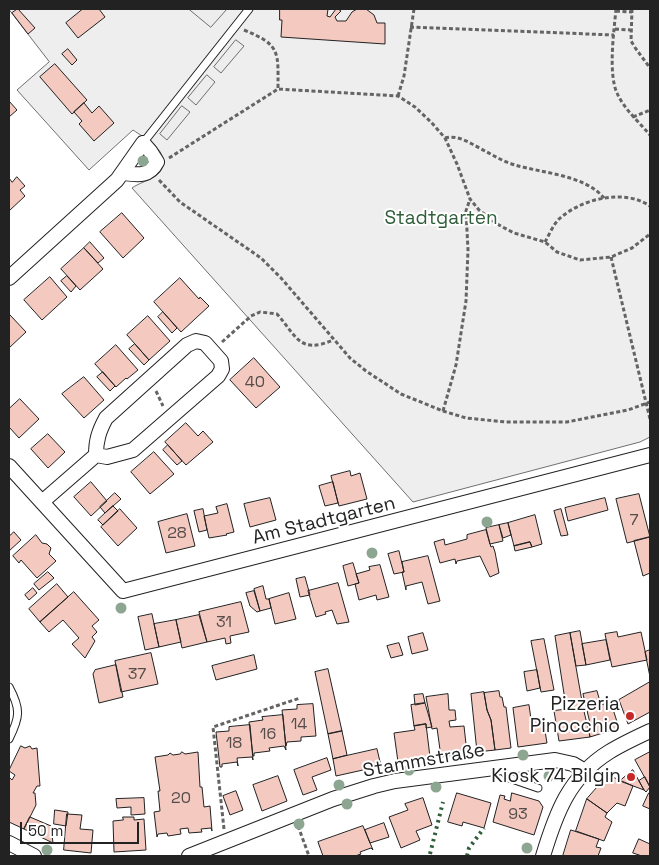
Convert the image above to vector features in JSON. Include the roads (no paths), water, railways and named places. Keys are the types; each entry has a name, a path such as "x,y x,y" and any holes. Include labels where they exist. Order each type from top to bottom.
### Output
{"street":[{"path":"9,278 123,173 143,143 150,151 155,166 144,174 123,173"},
{"path":"42,502 96,455 96,442 106,418 187,345 196,341 205,343 221,361 222,369 218,376 133,450 107,457 96,455"},
{"name":"Am Stadtgarten","path":"9,466 123,591 650,455"},
{"path":"543,856 556,815 564,799 585,771 610,752 650,731"},
{"name":"Stammstraße","path":"189,856 333,799 395,781 555,760 573,764 585,771"},
{"path":"9,843 34,856"}],"lane":[{"path":"143,143 249,9"},
{"path":"9,687 16,702 17,721 9,739"},
{"path":"500,767 509,778 538,788"}],"place":[{"name":"Pizzeria Pinocchio","path":"630,716"},
{"name":"Kiosk 74 Bilgin","path":"631,777"}],"park label":[{"name":"Stadtgarten","path":"441,219"}]}
